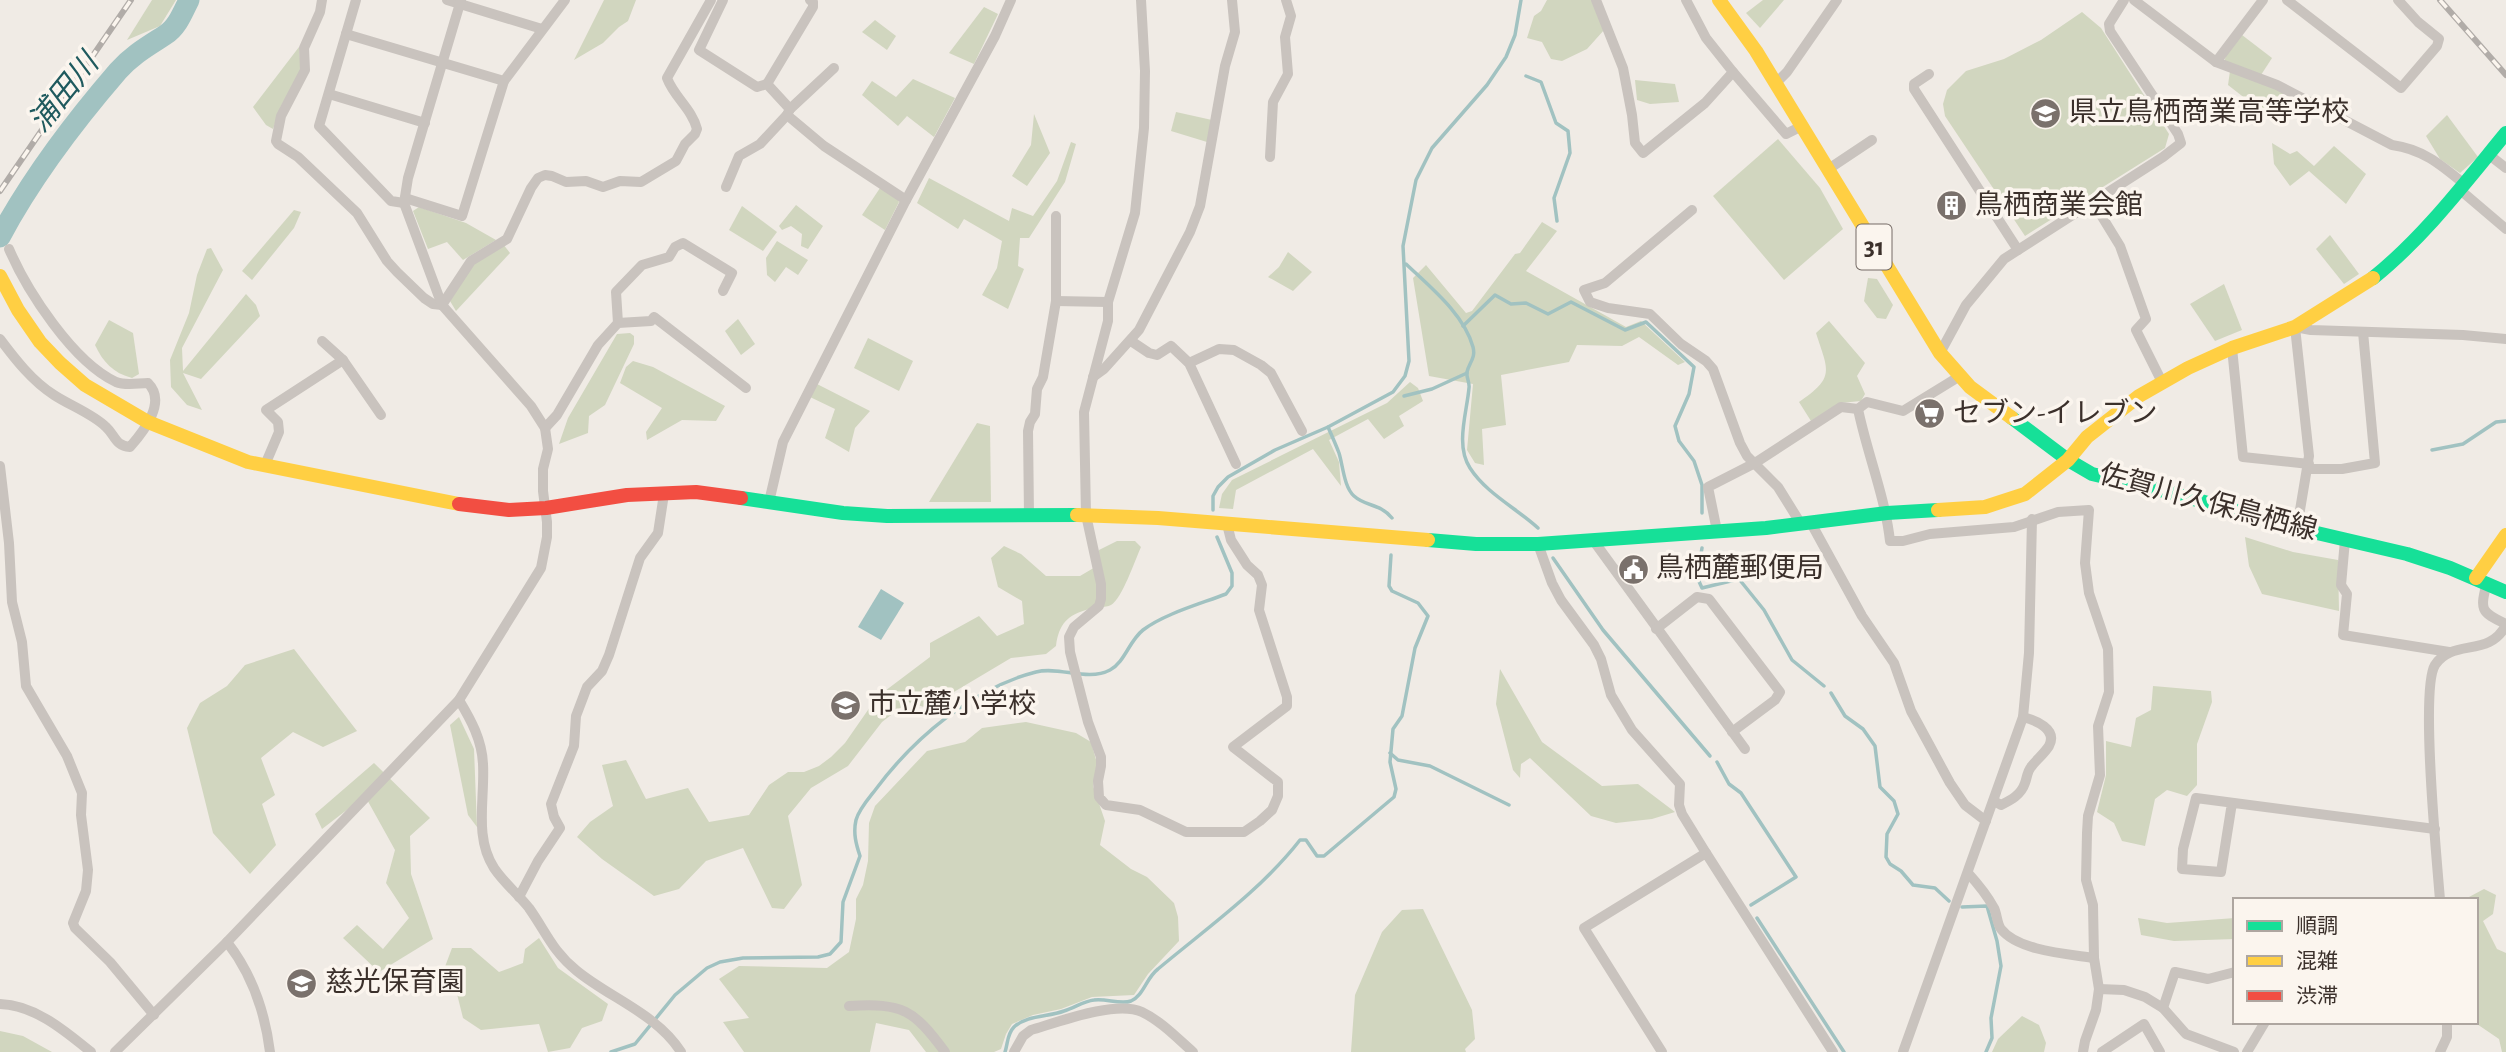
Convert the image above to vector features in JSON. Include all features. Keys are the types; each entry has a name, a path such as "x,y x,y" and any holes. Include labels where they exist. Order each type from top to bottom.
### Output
{"street":[{"path":"322,0 320,12 304,48 306,69 281,116 276,141 298,157 357,213 387,261 397,272 424,298 433,304 442,305"},
{"path":"356,0 319,126 391,201 405,201 462,216 504,81 565,0"},
{"path":"447,0 461,2 542,29"},
{"path":"442,305 471,261 507,239 538,178 552,176 566,182 586,181 603,187 620,181 647,180 676,160 697,129 692,114 677,97 667,78 710,0"},
{"path":"723,0 699,50 757,87 767,84 813,7 810,0"},
{"path":"769,502 783,442 906,200 995,36 1011,0"},
{"path":"1141,0 1145,71 1144,128 1135,213 1108,302 1108,321 1084,412 1086,515 1101,584 1101,599 1098,606 1074,627 1069,637 1088,722 1101,757 1099,797 1106,805 1140,810 1185,832 1244,832 1272,810 1278,796 1278,782 1233,747 1287,706 1287,697 1259,610 1262,585 1258,575 1247,565 1231,540 1227,524"},
{"path":"1093,377 1131,341 1190,232 1200,206 1225,66 1235,32 1232,0"},
{"path":"1270,158 1273,102 1288,74 1285,37 1291,16 1286,0"},
{"path":"1596,0 1623,68 1635,143 1643,153 1705,103 1733,72"},
{"path":"1686,0 1706,38 1786,134 1800,127"},
{"name":"佐賀川久保鳥栖線","path":"1718,0 1756,51 1940,353 1970,387 2068,460 2092,474 2407,554 2482,580 2506,592"},
{"path":"1775,84 1787,72 1837,0"},
{"path":"1940,353 1966,305 2004,259 2163,157 2181,142 2110,31 2109,23 2124,0"},
{"path":"2134,0 2216,62 2277,85 2392,145 2410,147 2433,158 2506,229"},
{"path":"2216,62 2263,0"},
{"path":"2287,0 2404,88 2437,46 2439,39 2418,22 2398,0"},
{"path":"115,1052 227,943 459,700 541,568 547,537 542,469 548,449 545,428 531,406 442,305 405,201 408,178 461,2"},
{"path":"346,34 504,81"},
{"path":"726,187 739,156 760,144 834,68"},
{"path":"1929,74 1914,84 1914,89 2018,250"},
{"path":"767,84 789,112 824,146 906,200"},
{"path":"329,94 425,123"},
{"path":"0,276 18,310 40,342 85,385 148,422 247,462 471,506 509,510 545,508 628,495 696,492 843,513 887,516 1086,515 1476,544 1538,544 1806,524 1887,513 1985,507 2025,494 2068,460 2087,437 2139,396 2232,348 2295,327 2346,298 2392,263 2437,217 2506,133"},
{"path":"1827,170 1872,140"},
{"path":"2488,154 2506,168"},
{"path":"2093,202 2120,246 2146,319 2136,330 2162,382"},
{"path":"1692,210 1605,283 1584,290 1590,302 1608,308 1650,314 1681,344 1713,369 1747,456 1778,487 1806,524 1894,663 1911,711 1950,783 1965,805 1986,821"},
{"path":"1029,515 1028,431 1035,414 1037,389 1043,377 1056,302 1056,216"},
{"path":"618,323 616,292 642,265 669,257 676,247 684,243 732,273 723,291"},
{"path":"0,339 27,371 50,392 107,427 114,439 123,446 130,447 148,422 157,400 155,389 148,383 117,382 76,350 40,307 9,249"},
{"path":"1056,302 1108,302"},
{"path":"545,428 557,415 598,345 618,323 651,321 654,317 746,387"},
{"path":"2295,327 2506,339"},
{"path":"2295,327 2309,466 2297,528"},
{"path":"2232,348 2243,457 2342,469 2375,463 2363,332"},
{"path":"322,341 343,360 381,415"},
{"path":"1131,341 1157,355 1171,346 1189,363 1236,464"},
{"path":"1189,363 1219,349 1234,351 1261,365 1271,373 1302,431"},
{"path":"265,465 279,432 278,422 266,410 343,360"},
{"path":"1717,531 1708,487 1755,463 1842,407 1858,409 1867,402 1903,411 1960,376"},
{"path":"1858,409 1865,444 1887,513 1890,541 1903,541 1930,534 2014,527 2058,512 2089,510 2085,564 2089,593 2108,649 2109,692 2098,726 2100,775 2088,816 2086,880 2093,905 2094,958 2099,989 2096,1010 2083,1052"},
{"path":"0,466 9,543 12,602 22,642 26,686 67,756 82,793 81,823 88,870 86,891 73,923 154,1015"},
{"path":"519,897 560,828 551,804 574,746 576,716 587,687 602,671 609,655 640,558 658,533 664,494"},
{"path":"1903,1052 2023,717 2029,653 2032,519"},
{"path":"2345,540 2341,585 2347,594 2343,635 2449,652 2488,644 2500,636 2506,625 2486,615 2481,605 2482,580 2506,535"},
{"path":"1592,540 1745,749"},
{"path":"1538,544 1552,583 1601,659 1611,695 1632,730 1680,784 1679,805 1682,814 1833,1052"},
{"path":"1656,629 1697,597 1709,599 1780,692 1775,700 1732,732"},
{"path":"2440,898 2428,708 2432,671 2449,652"},
{"path":"459,700 472,721 481,746 484,765 482,834 486,850 498,873 519,897 563,959 661,1028 681,1052"},
{"path":"1994,801 2001,805 2015,798 2025,786 2029,770 2049,745 2050,738 2045,726 2023,717"},
{"path":"2232,803 2221,872 2182,869 2183,849 2196,798 2435,829"},
{"path":"1662,1052 1584,928 1706,853"},
{"path":"1968,873 1986,894 1996,912 2000,928 2018,941 2042,950 2094,958"},
{"path":"227,943 252,985 267,1025 270,1052"},
{"path":"2163,1008 2175,972 2208,979 2233,973"},
{"path":"2099,989 2123,990 2145,997 2163,1008 2186,1034 2234,1052"},
{"path":"0,1004 16,1004 29,1010 57,1026 91,1052"},
{"path":"849,1006 881,1004 902,1010 923,1022 945,1052"},
{"path":"1014,1052 1023,1036 1031,1030 1093,1011 1132,1009 1153,1019 1194,1052"},
{"path":"2102,1052 2144,1024 2160,1052"},
{"path":"2247,1052 2263,1024"},
{"path":"2440,1052 2447,1037 2447,1024"}],"green space":[{"path":"152,0 176,0 160,26 127,40"},
{"path":"604,0 636,0 628,21 603,43 574,60"},
{"path":"1547,0 1593,0 1604,30 1587,49 1562,61 1551,59 1542,42 1527,38 1534,16 1541,11"},
{"path":"1763,0 1784,0 1760,28 1746,13"},
{"path":"984,7 998,14 974,64 949,53"},
{"name":"県立鳥栖商業高等学校","path":"2082,12 2101,28 2169,134 2165,148 2025,236 1945,116 1943,104 1947,90 1966,71 2004,59 2041,40"},
{"path":"875,20 896,36 887,50 862,32"},
{"path":"2242,35 2272,58 2261,75 2224,63 2226,55"},
{"path":"299,47 301,71 281,106 273,129 266,125 253,107"},
{"path":"2230,71 2284,92 2269,117 2228,85"},
{"path":"913,79 955,98 934,137 907,116 898,126 862,95 872,81 896,97"},
{"path":"1635,80 1675,84 1679,102 1650,104 1637,100"},
{"path":"1176,112 1212,120 1207,142 1171,131"},
{"path":"1034,114 1050,153 1027,186 1012,176 1031,145"},
{"path":"2447,115 2478,157 2460,173 2440,159 2426,136"},
{"path":"1778,139 1820,188 1843,229 1784,280 1713,196"},
{"path":"1071,142 1076,144 1065,182 1029,238 1020,238 1018,266 1024,269 1008,309 982,295 997,268 1002,241 964,219 958,229 917,203 929,178 1009,221 1012,208 1033,216 1057,181"},
{"path":"2272,143 2290,154 2297,151 2314,166 2334,146 2366,174 2346,204 2309,171 2290,186 2274,164"},
{"path":"880,188 899,202 885,230 862,215"},
{"path":"796,205 823,226 808,249 801,246 802,234 791,226 782,230 779,226"},
{"path":"742,206 777,232 763,251 729,230"},
{"path":"419,207 466,223 496,240 463,260 447,242 428,249 413,211"},
{"path":"294,210 301,212 294,228 252,280 242,271"},
{"path":"1542,222 1557,231 1526,271 1626,327 1641,321 1685,362 1678,365 1639,337 1622,346 1577,345 1569,362 1501,375 1506,425 1482,429 1484,465 1475,463 1467,450 1473,384 1429,376 1413,278 1426,265 1466,313 1472,311"},
{"path":"2330,235 2359,274 2344,284 2316,249"},
{"path":"777,241 808,260 798,275 786,267 775,282 767,275 766,258"},
{"path":"503,244 510,253 456,311 450,301 475,260"},
{"path":"211,248 223,270 182,348 183,371 246,294 256,305 260,316 201,379 183,373 202,410 187,405 171,387 170,360 189,313 197,275 207,249"},
{"path":"1288,252 1312,272 1293,291 1268,277 1279,267"},
{"path":"1868,278 1877,279 1893,305 1886,319 1877,318 1864,301"},
{"path":"2224,284 2242,330 2215,341 2190,304"},
{"path":"738,319 755,344 741,355 725,331"},
{"path":"109,320 133,333 139,374 132,378 109,366 95,345"},
{"path":"1829,321 1865,363 1857,376 1865,394 1861,401 1840,403 1811,421 1799,402 1824,379 1826,365 1816,333"},
{"path":"630,333 634,336 634,344 605,405 589,416 588,433 559,444 568,418 617,334"},
{"path":"868,338 913,361 899,391 854,368"},
{"path":"633,361 653,367 725,406 716,421 682,420 647,440 646,432 662,408 620,383 626,367"},
{"path":"1410,382 1418,388 1423,401 1399,416 1404,426 1384,439 1368,419 1329,440 1339,462 1341,486 1313,449 1236,490 1233,509 1219,508 1222,494 1232,480 1387,403"},
{"path":"817,384 870,411 855,428 849,452 825,438 835,409 810,397"},
{"path":"977,423 990,426 991,502 929,502"},
{"path":"2245,537 2293,552 2338,560 2339,611 2262,594 2249,566"},
{"path":"1117,541 1135,541 1141,547 1124,587 1111,605 1075,614 1062,626 1056,646 1046,654 1011,658 927,708 908,702 882,722 848,766 811,788 788,816 802,885 784,909 772,908 743,848 706,861 679,889 654,896 602,859 577,837 590,822 613,806 602,765 626,760 646,799 688,788 709,822 749,815 769,785 788,772 804,772 831,757 845,743 877,697 930,657 930,643 979,616 997,636 1024,624 1022,601 998,587 991,558 1004,546 1021,554 1046,576 1080,576 1097,566 1099,550"},
{"path":"294,649 357,731 323,747 293,732 261,758 275,795 262,804 276,845 250,874 213,833 187,728 200,703 227,686 245,665"},
{"path":"1500,669 1542,742 1602,786 1638,784 1675,812 1652,819 1616,823 1591,816 1530,758 1521,764 1520,778 1513,770 1496,704"},
{"path":"2153,686 2211,691 2212,702 2197,744 2197,785 2187,796 2167,790 2155,799 2145,846 2122,841 2114,823 2097,812 2106,775 2106,741 2131,747 2136,718 2151,710"},
{"path":"459,717 474,749 477,827 468,815 450,725"},
{"path":"1026,722 1076,733 1091,742 1097,763 1093,786 1105,821 1100,845 1131,869 1147,877 1174,903 1178,917 1179,941 1148,974 1134,995 1092,997 1061,1009 1033,1015 1012,1024 1001,1049 994,1052 926,1052 909,1030 876,1023 870,1052 744,1052 723,1022 749,1018 719,979 739,966 827,968 849,952 856,919 856,899 863,885 868,861 869,823 875,806 927,751 965,742 982,728"},
{"path":"374,763 430,818 410,836 411,874 433,939 379,972 343,938 357,925 383,949 409,918 386,883 395,850 365,796 322,829 315,814"},
{"path":"2484,889 2496,895 2493,914 2483,921 2497,949 2506,953 2506,1052 2502,1052 2499,1039 2477,1024 2478,898 2469,897"},
{"path":"1423,909 1472,1010 1475,1039 1465,1049 1466,1052 1351,1052 1355,995 1382,932 1402,910"},
{"path":"2138,918 2167,923 2233,918 2233,939 2174,941 2141,935"},
{"path":"539,938 558,968 608,1004 602,1021 582,1028 570,1048 548,1052 539,1024 481,1030 463,1018 457,994 440,980 452,948 471,948 499,972 523,963 525,949"},
{"path":"2022,1016 2039,1025 2046,1043 2044,1052 1992,1052 1998,1039"},
{"path":"0,1031 23,1036 52,1052 0,1052"}],"water":[{"path":"881,589 904,603 881,640 858,627"}],"waterway":[{"name":"浦田川","path":"0,237 40,172 86,110 123,65 173,28 189,0"},
{"path":"1213,510 1213,496 1228,477 1275,450 1328,427 1393,392 1405,376 1409,361 1403,246 1416,180 1432,148 1487,85 1506,57 1515,35 1521,0"},
{"path":"1526,76 1541,82 1556,123 1568,131 1570,153 1554,198 1557,221"},
{"path":"1406,264 1454,312 1469,335 1473,347 1473,357 1467,372 1469,386 1463,428 1463,449 1470,468 1493,493 1538,528"},
{"path":"1463,326 1495,295 1511,304 1526,303 1548,314 1571,302 1625,330 1646,322 1694,367 1689,394 1675,426 1679,441 1694,461 1702,485 1702,513"},
{"path":"1404,396 1432,389 1467,373"},
{"path":"2432,450 2463,444 2496,422 2506,421"},
{"path":"1328,427 1351,492 1392,518"},
{"path":"611,1052 635,1044 675,995 707,968 720,962 743,958 818,957 830,954 841,942 843,902 860,856 855,834 857,816 870,796 908,751 947,717 990,690 1036,672 1092,675 1110,670 1120,662 1138,635 1152,624 1226,594 1232,586 1232,573 1217,537"},
{"path":"1702,548 1697,577 1702,588 1739,579 1764,610 1792,660 1824,686"},
{"path":"1005,1052 1012,1030 1025,1020 1058,1013 1090,1001 1131,1001 1142,991 1154,973 1251,892 1300,840 1306,840 1317,856 1324,856 1394,797 1396,789 1390,762 1393,729 1402,716 1415,648 1428,616 1418,603 1392,591 1389,586 1391,555"},
{"path":"1553,558 1603,630 1710,756"},
{"path":"1831,693 1845,716 1863,729 1875,746 1880,787 1894,801 1898,814 1887,834 1886,857 1913,885 1935,888 1949,901"},
{"path":"1390,753 1398,760 1430,766 1509,805"},
{"path":"1717,762 1729,784 1741,793 1796,877 1751,905"},
{"path":"1962,907 1987,906 1997,941 2001,966 1991,1018 1992,1038 1986,1052"},
{"path":"1757,918 1844,1052"}],"railway":[{"path":"0,191 131,0"},
{"path":"2440,0 2506,75"}],"traffic: fast":[{"path":"2373,278 2426,228 2506,133"},
{"path":"2012,418 2068,460 2092,474 2407,554 2450,568 2506,592"},
{"path":"741,498 843,513 887,516 1077,515"},
{"path":"1428,540 1476,544 1538,544 1766,528 1887,513 1938,510"}],"traffic: slow":[{"path":"1719,0 1756,51 1940,353 1970,387 2012,418"},
{"path":"0,276 18,310 40,342 60,363 85,385 148,422 248,462 459,504"},
{"path":"1938,510 1985,507 2025,494 2068,460 2087,437 2139,396 2188,368 2232,348 2295,327 2373,278"},
{"path":"1077,515 1158,518 1428,540"},
{"path":"2476,578 2506,535"}],"traffic: jam":[{"path":"459,504 509,510 546,508 627,495 696,492 741,498"}],"place":[{"name":"県立鳥栖商業高等学校","path":"2046,113"},
{"name":"鳥栖商業会館","path":"1952,206"},
{"name":"セブン-イレブン","path":"1930,414"},
{"name":"鳥栖麓郵便局","path":"1633,569"},
{"name":"市立麓小学校","path":"845,705"},
{"name":"慈光保育園","path":"302,983"}]}
